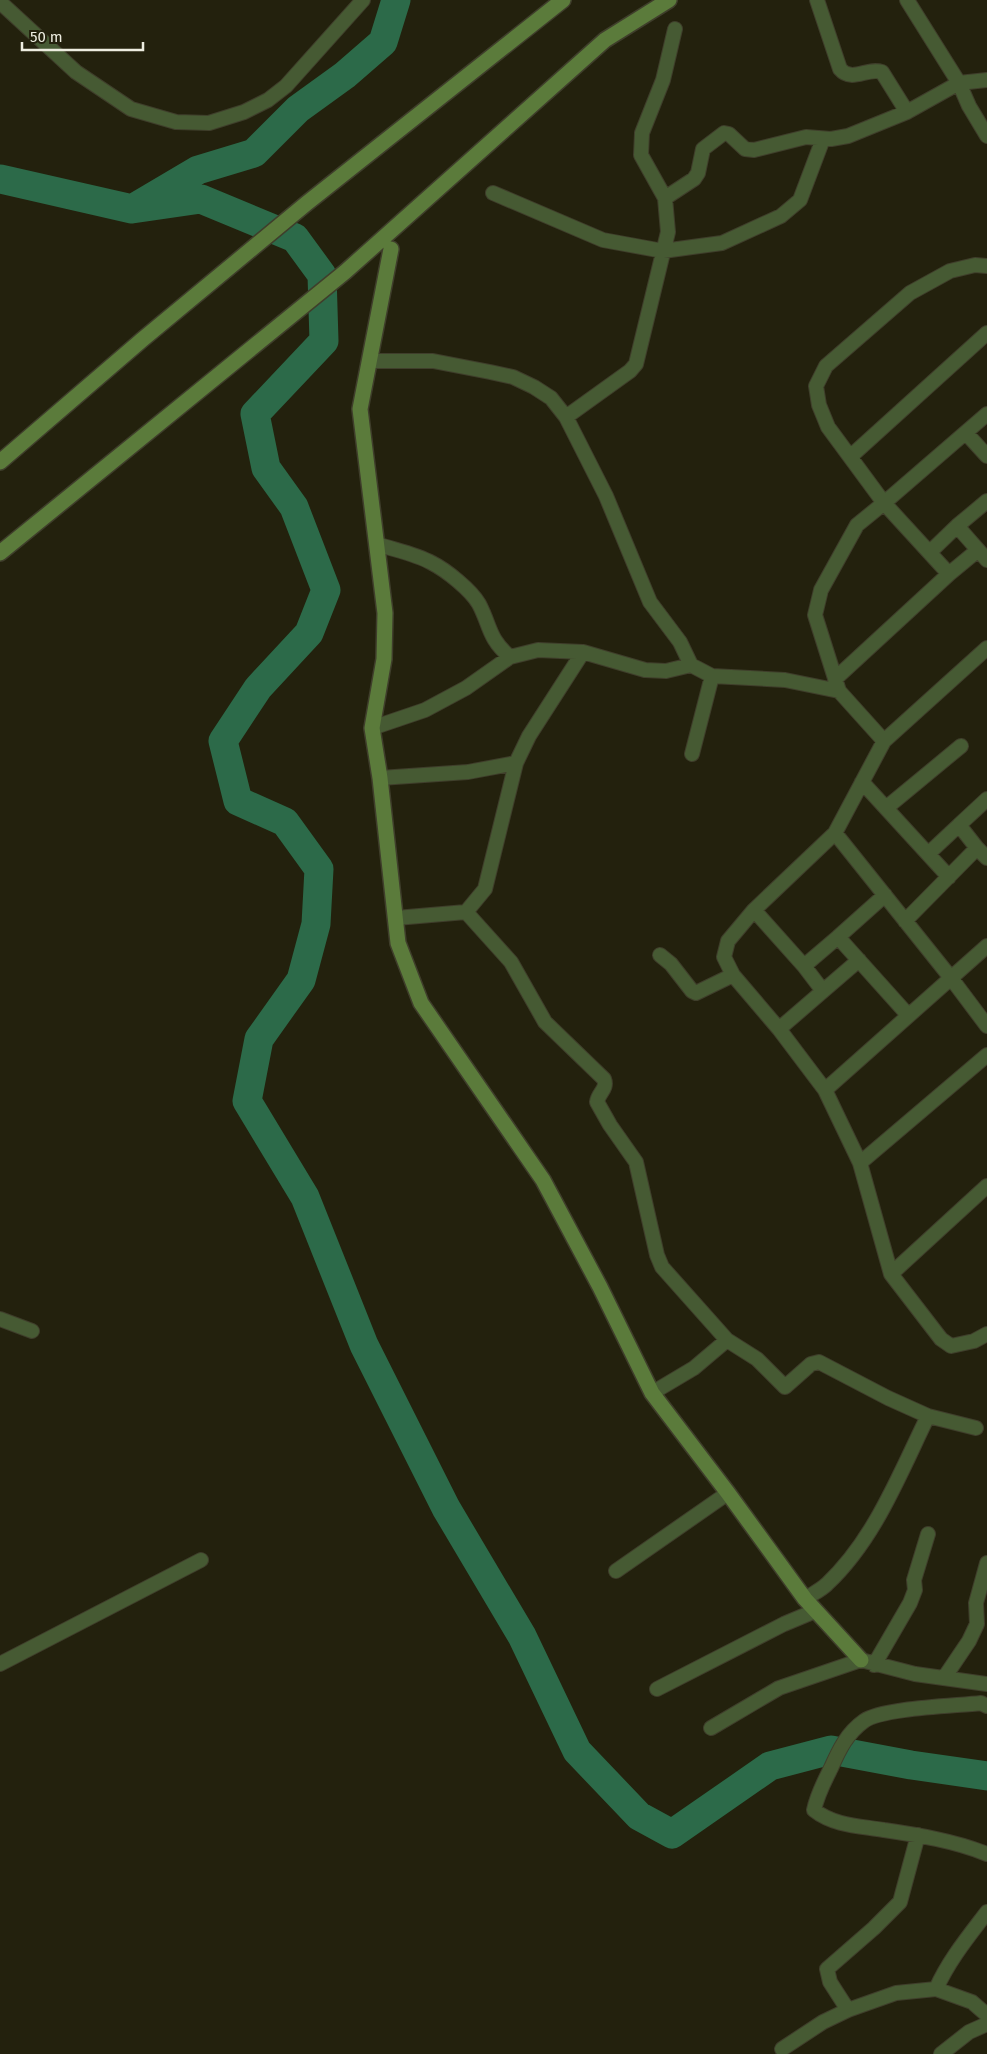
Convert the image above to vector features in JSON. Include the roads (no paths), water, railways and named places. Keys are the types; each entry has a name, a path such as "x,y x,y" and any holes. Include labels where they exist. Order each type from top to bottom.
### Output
{"main road":[{"path":"0,462 307,202 563,0"},
{"path":"0,553 345,272 606,40 669,0"},
{"path":"391,249 371,361 360,409 385,613 384,659 372,728 380,778 398,943 421,1003 543,1180 600,1287 652,1392 815,1611 868,1663"}],"street":[{"path":"0,2 76,72 131,109 176,122 209,123 244,112 268,100 286,86 363,0"},
{"path":"817,0 840,69 844,74 851,76 877,70 882,72 907,112"},
{"path":"907,0 959,84 969,106 987,136"},
{"path":"566,417 630,371 636,364 668,232 665,198 641,155 642,133 663,80 675,29"},
{"path":"665,198 694,179 698,174 703,149 724,133 729,134 745,149 754,150 806,137 823,139 848,136 907,112 959,84 987,80"},
{"path":"494,193 603,240 663,251 722,243 781,216 800,200 823,139"},
{"path":"949,574 884,503 828,427 819,405 816,386 826,366 910,293 950,271 975,266 987,266"},
{"path":"850,457 987,333"},
{"path":"371,361 433,361 513,378 534,387 551,398 566,417 606,496 650,602 680,642 692,665 712,676 837,685"},
{"path":"884,742 837,685 815,615 821,590 857,526 987,414"},
{"path":"966,433 987,456"},
{"path":"930,552 987,501"},
{"path":"837,685 949,574 982,555 957,526"},
{"path":"377,544 432,563 458,582 475,599 497,646 510,656"},
{"path":"987,648 884,742 835,833 754,910 728,941 724,957 733,975 779,1029 825,1090 860,1163 891,1274 940,1339 951,1346 974,1341 987,1334"},
{"path":"372,728 425,710 466,688 510,656 538,650 583,652 645,670 666,671 692,665"},
{"path":"396,918 466,912 485,889 516,763 530,736 583,652"},
{"path":"692,754 712,676"},
{"path":"886,808 961,746"},
{"path":"380,778 468,772 516,763"},
{"path":"862,782 949,877"},
{"path":"928,854 987,799"},
{"path":"905,921 949,877 982,853 959,825"},
{"path":"835,833 987,1026"},
{"path":"804,966 885,895"},
{"path":"754,910 804,966 823,991"},
{"path":"466,912 511,962 545,1022 604,1079 606,1083 605,1088 597,1102 610,1125 636,1162 657,1255 662,1267 727,1340 757,1359 785,1387 811,1364 819,1362 888,1398 928,1416 976,1428"},
{"path":"838,937 908,1015"},
{"path":"825,1090 987,946"},
{"path":"660,955 671,964 692,991 696,993 733,975"},
{"path":"779,1029 859,960"},
{"path":"860,1163 987,1055"},
{"path":"891,1274 987,1186"},
{"path":"0,1319 32,1331"},
{"path":"652,1392 694,1368 727,1340"},
{"path":"805,1598 827,1585 854,1553 882,1510 928,1416"},
{"path":"616,1571 728,1493"},
{"path":"868,1663 910,1603 915,1590 914,1580 928,1534"},
{"path":"0,1664 201,1560"},
{"path":"944,1678 969,1641 976,1624 976,1603 987,1563"},
{"path":"657,1689 784,1624 815,1611"},
{"path":"711,1728 779,1688 868,1663 986,1684 984,1705 878,1715 865,1720 853,1730 842,1744 816,1798 814,1810 822,1817 836,1822 918,1836 987,1854"},
{"path":"848,2010 830,1982 827,1969 874,1928 900,1902 918,1836"},
{"path":"936,1989 956,1952 987,1912"},
{"path":"782,2049 823,2022 848,2010 896,1993 936,1989 972,2002 987,2015"},
{"path":"941,2054 969,2032 987,2024"}],"waterway":[{"path":"0,179 132,209 198,170 254,153 298,109 345,75 383,42 396,0"},
{"path":"132,209 201,199 295,238 322,275 324,341 255,414 266,468 294,507 326,590 309,633 258,688 223,741 238,801 285,822 319,869 316,924 301,980 259,1039 247,1101 305,1197 364,1345 446,1508 522,1636 577,1751 639,1816 672,1834 770,1766 831,1750 911,1765 987,1776"}]}
